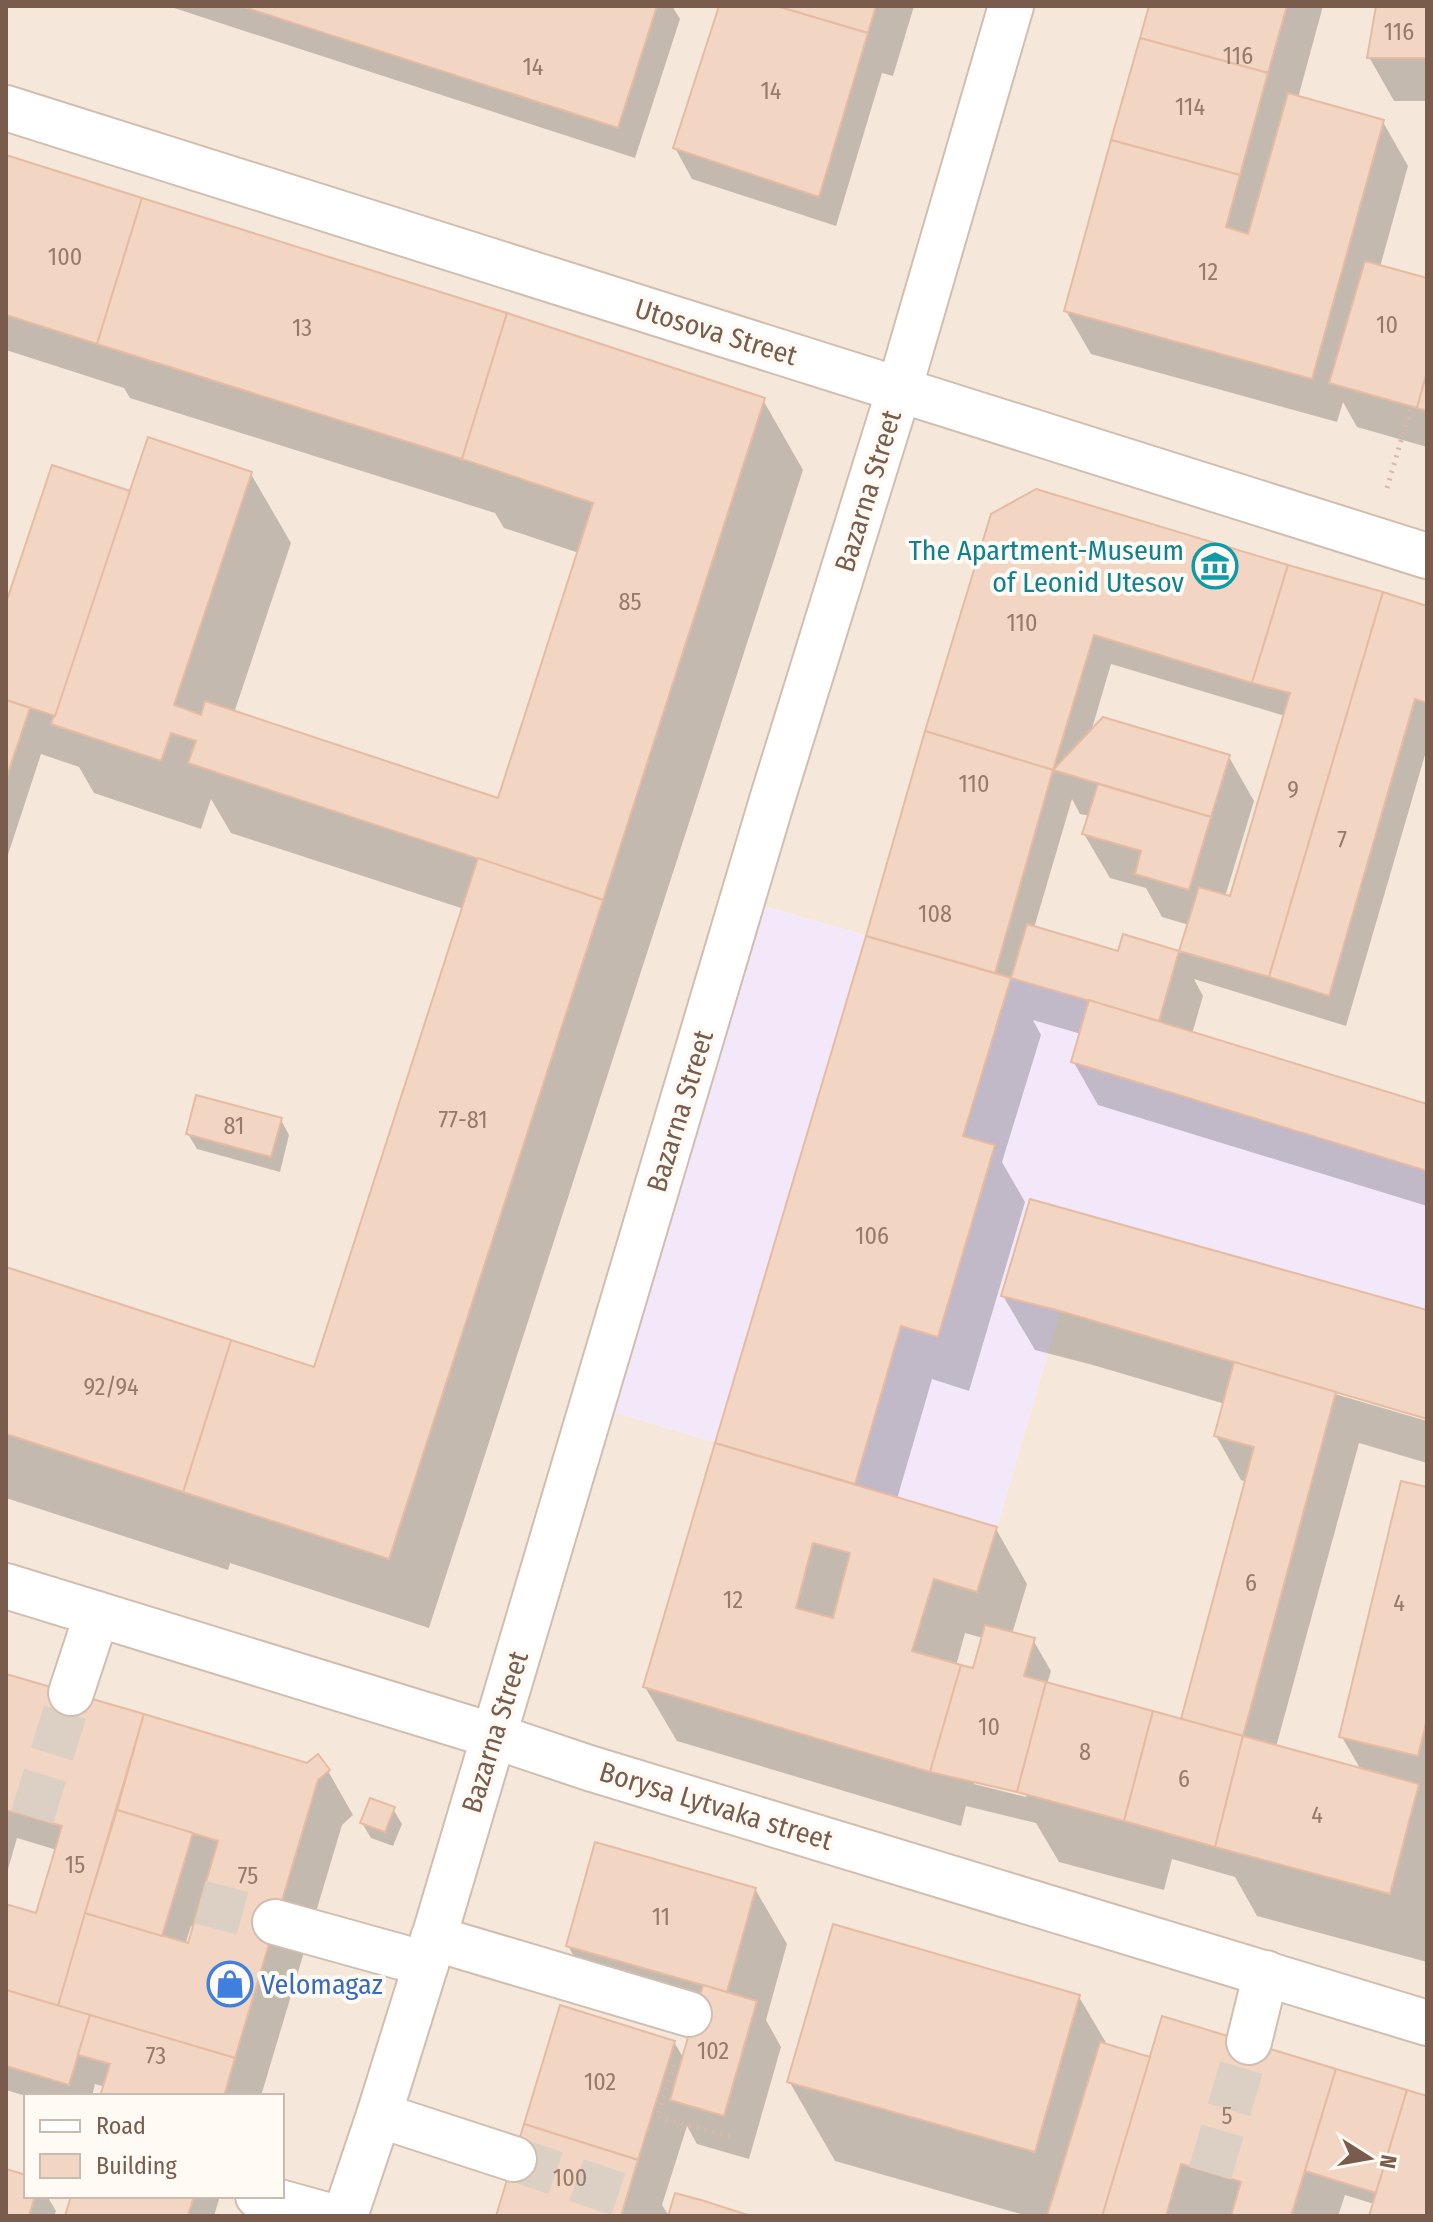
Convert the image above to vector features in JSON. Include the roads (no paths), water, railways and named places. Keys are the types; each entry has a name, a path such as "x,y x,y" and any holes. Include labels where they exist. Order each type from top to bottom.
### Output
{"street":[{"name":"Bazarna Street","path":"345,2216 379,2115 494,1736 772,800 899,390 1011,6"},
{"name":"Utosova Street","path":"6,108 1427,556"},
{"name":"Borysa Lytvaka street","path":"6,1586 589,1768 1427,2023"},
{"path":"71,1693 97,1614"},
{"path":"275,1922 429,1951 689,2014"},
{"path":"1249,2042 1266,1973"},
{"path":"379,2115 514,2159"},
{"path":"265,2198 330,2216"}],"tunnel":[{"path":"32,1817 71,1693"},
{"path":"200,1902 275,1922"},
{"path":"1210,2173 1249,2042"},
{"path":"514,2159 627,2197"}],"place":[{"name":"The Apartment-Museum of Leonid Utesov","path":"1215,566"},
{"name":"Velomagaz","path":"230,1984"}]}
